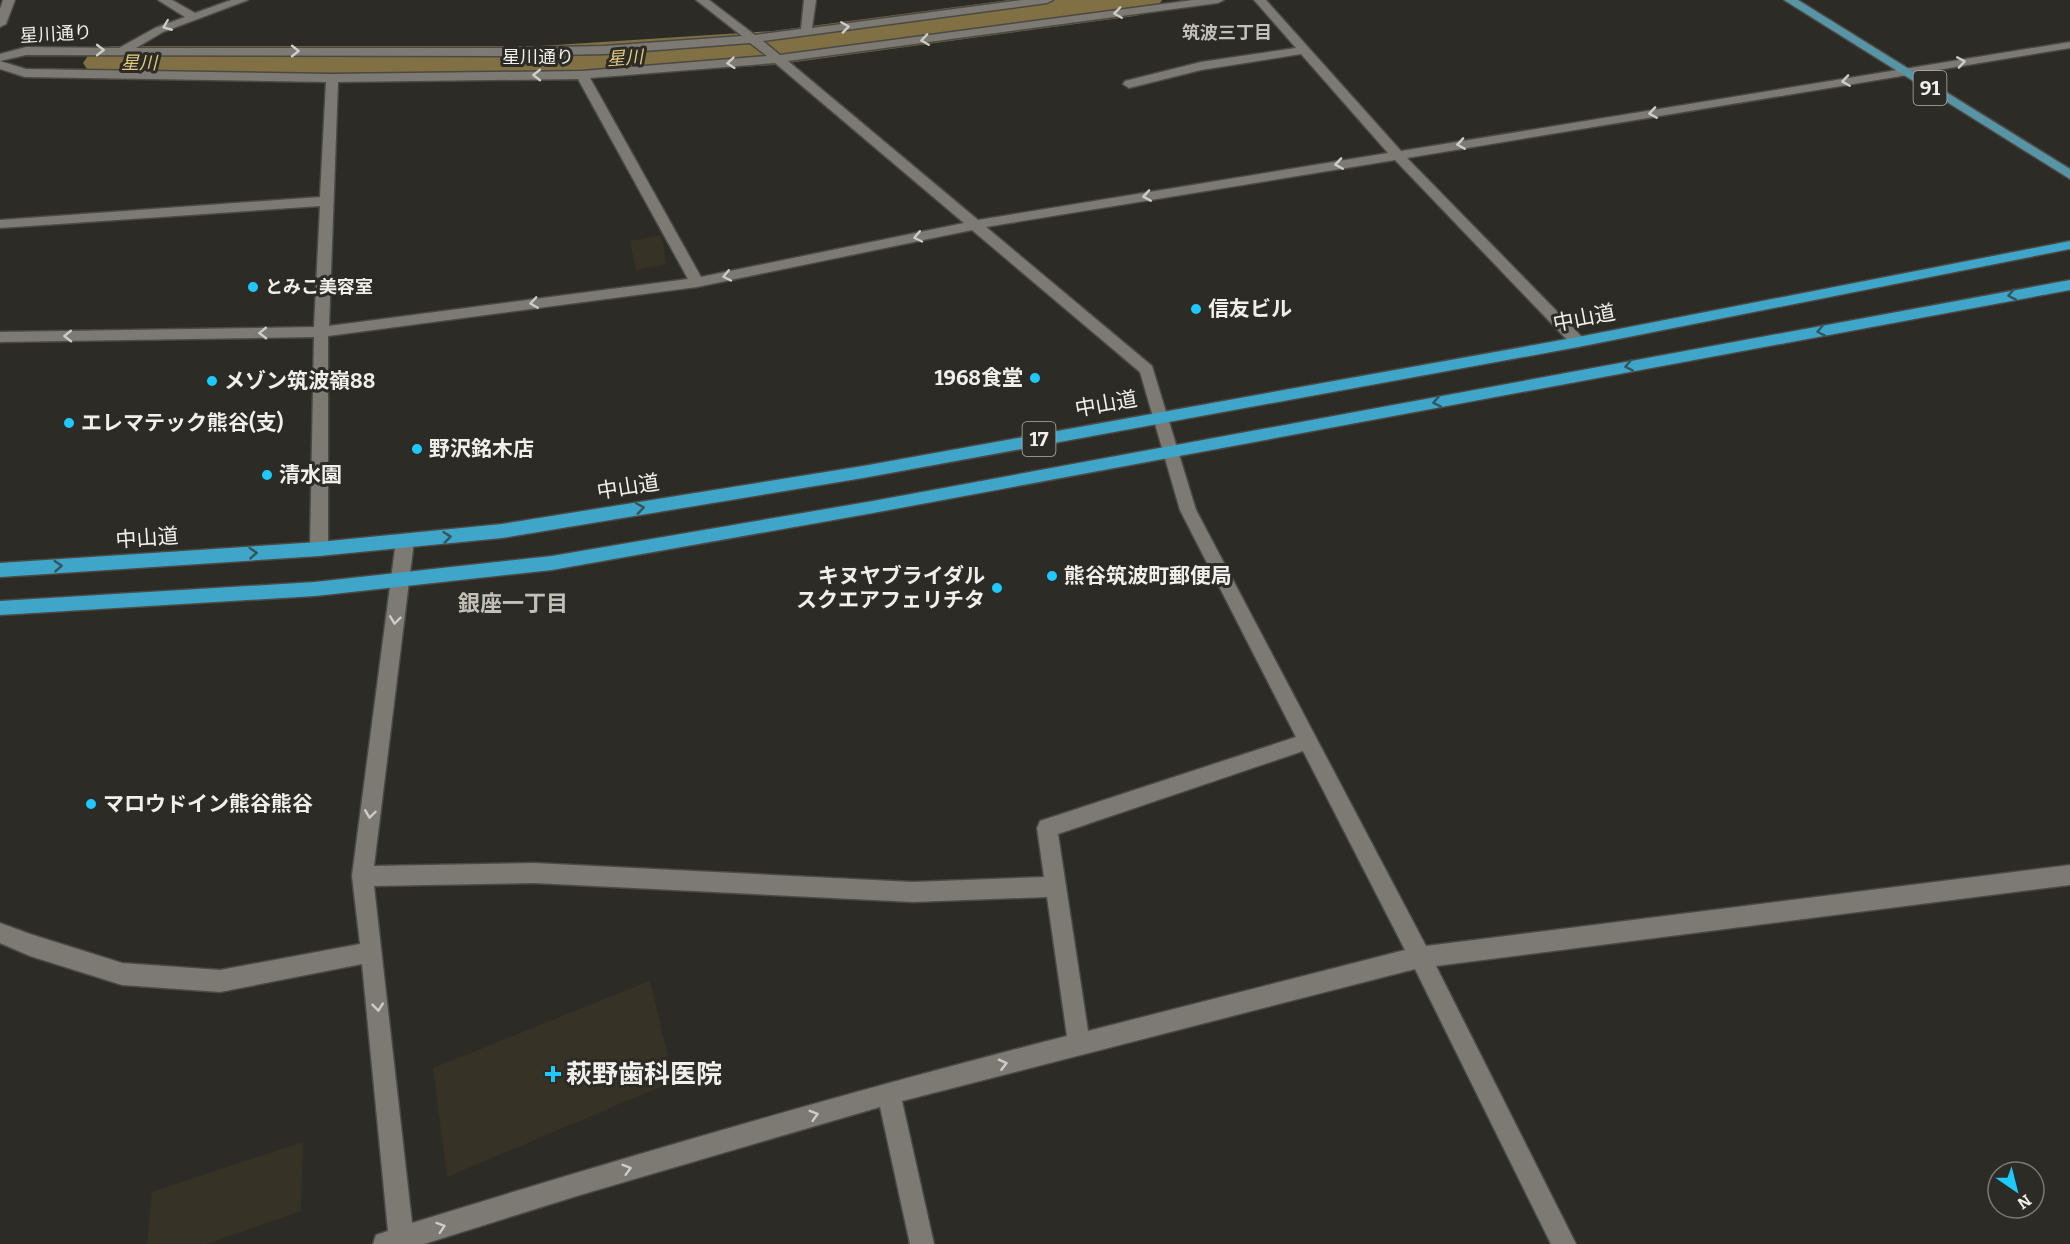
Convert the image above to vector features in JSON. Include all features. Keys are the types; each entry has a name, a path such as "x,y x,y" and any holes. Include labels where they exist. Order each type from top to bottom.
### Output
{"highway":[{"name":"中山道","path":"0,570 318,549 502,531 840,476 1578,342 2070,245"},
{"name":"17","path":"0,608 315,589 552,563 1171,452 2070,285"}],"main road":[{"name":"91","path":"1790,0 2070,175"}],"street":[{"path":"0,24 9,0"},
{"path":"164,0 192,16"},
{"path":"123,50 159,30 192,16 242,0"},
{"path":"702,0 754,39 1147,370 1188,510 1564,1244"},
{"path":"806,32 810,0"},
{"name":"星川通り","path":"0,58 26,51 521,52 604,50 754,39 1047,0"},
{"name":"星川通り","path":"0,65 25,73 332,78 582,75 778,59 1218,0"},
{"path":"1260,0 1397,155 1578,342"},
{"path":"0,337 321,332 697,282 975,225 2070,45"},
{"path":"1129,84 1201,66 1304,50"},
{"path":"582,75 697,282"},
{"path":"318,549 321,332 332,78"},
{"path":"0,224 327,201"},
{"path":"405,541 362,876 372,952 396,1242 580,1183 889,1093 1419,957 2070,875"},
{"path":"1079,1044 1047,828 1308,741"},
{"path":"362,876 534,873 913,892 1056,887"},
{"path":"0,933 30,945 122,974 220,981 372,952"},
{"path":"889,1093 922,1244"}],"shaded area":[{"path":"661,235 666,264 636,270 630,241"},
{"name":"萩野歯科医院","path":"650,981 674,1081 447,1177 433,1068"},
{"path":"303,1142 301,1211 206,1244 147,1244 152,1192"}],"waterway":[{"name":"星川","path":"112,63 540,63 773,48 1135,0"}],"place":[{"name":"とみこ美容室","path":"253,287"},
{"name":"信友ビル","path":"1196,309"},
{"name":"1968食堂","path":"1035,378"},
{"name":"メゾン筑波嶺88","path":"212,381"},
{"name":"エレマテック熊谷(支)","path":"69,423"},
{"name":"野沢銘木店","path":"417,449"},
{"name":"清水園","path":"267,475"},
{"name":"熊谷筑波町郵便局","path":"1052,576"},
{"name":"キヌヤブライダル スクエアフェリチタ","path":"997,588"},
{"name":"マロウドイン熊谷熊谷","path":"91,804"},
{"name":"萩野歯科医院","path":"553,1074"}],"district":[{"name":"筑波三丁目","path":"1227,33"},
{"name":"銀座一丁目","path":"513,603"}]}
